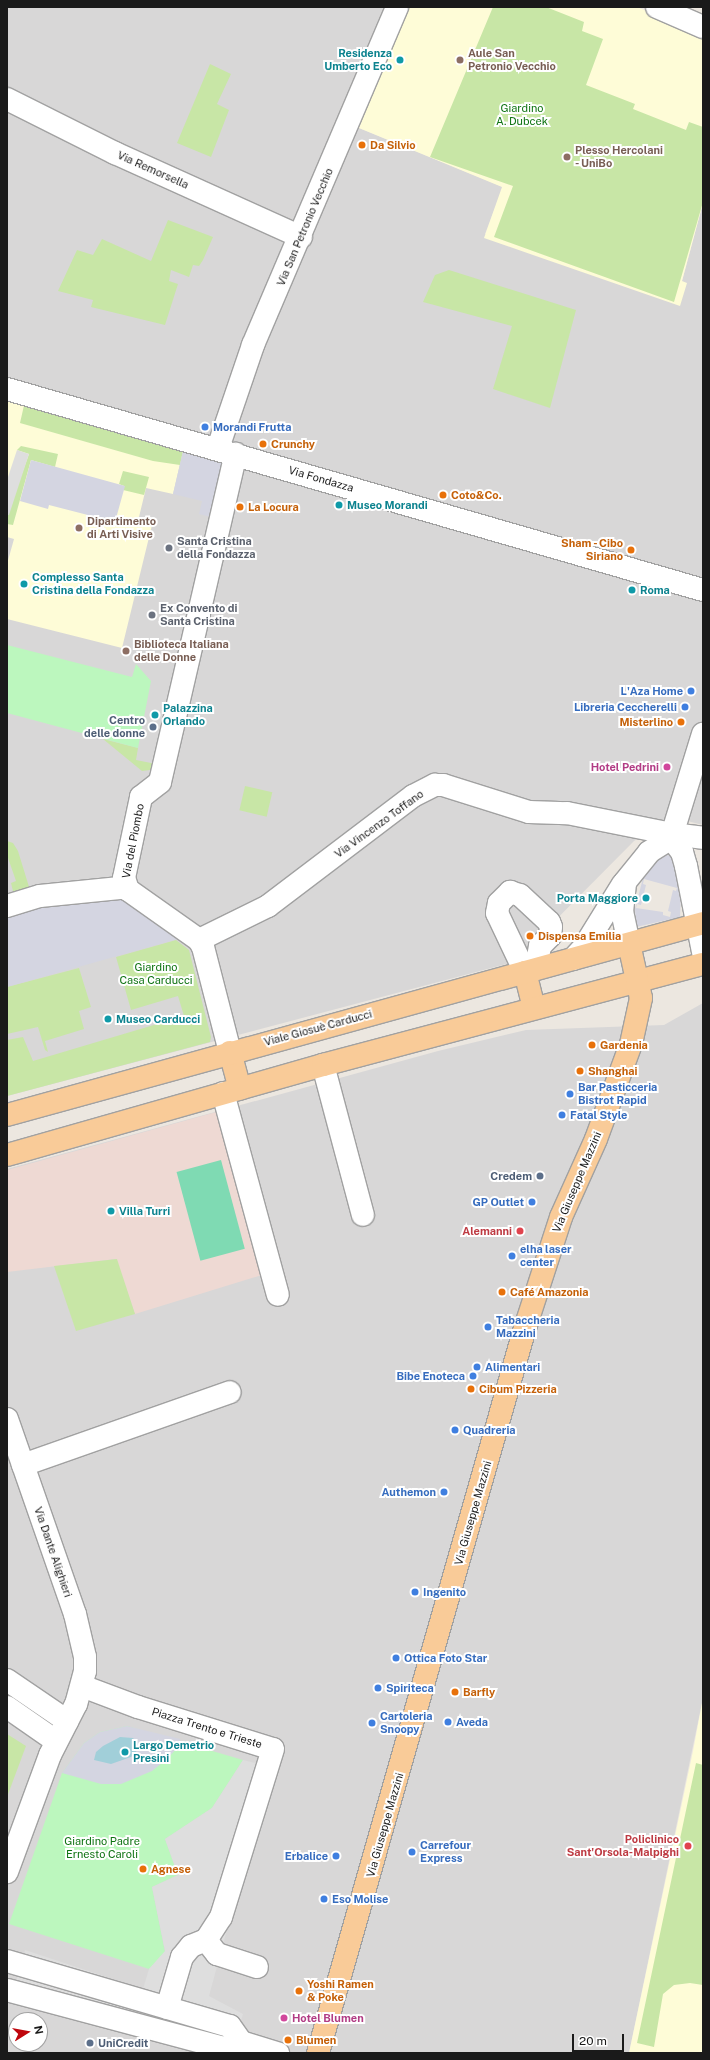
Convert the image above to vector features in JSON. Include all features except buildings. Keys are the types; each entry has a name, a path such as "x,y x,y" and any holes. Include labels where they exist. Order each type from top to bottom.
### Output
{"main road":[{"name":"Viale Giosuè Carducci","path":"7,1115 230,1052 700,924"},
{"name":"Via Giuseppe Mazzini","path":"318,2053 525,1328 561,1216 596,1139 631,1044 640,1005 638,980 629,944"},
{"path":"7,1155 323,1065 534,1007 703,964"},
{"path":"530,971 534,1007"},
{"path":"230,1052 232,1091"}],"street":[{"name":"Via San Petronio Vecchio","path":"227,453 253,345 301,237 397,7"},
{"path":"657,7 703,27"},
{"name":"Via Remorsella","path":"7,100 115,153 301,237"},
{"name":"Via Fondazza","path":"7,389 703,590"},
{"name":"Via del Piombo","path":"125,885 124,878 141,797 160,782 227,453"},
{"path":"573,959 584,947 625,882 649,852 671,836 703,734"},
{"name":"Via Vincenzo Toffano","path":"199,940 268,906 413,796 435,785 443,785 529,812 567,813 671,836 703,838"},
{"path":"671,836 682,852 700,924 703,952"},
{"path":"625,882 622,912 629,944"},
{"path":"7,906 40,896 120,888 125,885 199,940 203,947 230,1052"},
{"path":"323,1065 363,1215"},
{"path":"232,1091 278,1295"},
{"path":"23,1465 230,1392"},
{"name":"Via Dante Alighieri","path":"7,1419 83,1639 85,1657 82,1686"},
{"path":"7,1680 67,1721"},
{"path":"7,1872 56,1741 67,1721 82,1686"},
{"name":"Piazza Trento e Trieste","path":"82,1686 138,1707 273,1749 221,1917 206,1940 191,1946 182,1957 167,2008"},
{"path":"7,1707 56,1741"},
{"path":"206,1940 217,1954 257,1967"},
{"path":"7,1961 230,2026 241,2042"},
{"path":"7,1990 224,2048 241,2042 278,2053"}],"shaded area":[{"path":"7,7 408,7 359,128 503,187 485,234 682,281 703,203 703,825 672,817 634,841 514,962 7,1096"},
{"name":"Plesso Hercolani - UniBo","path":"408,7 637,7 703,35 703,203 682,281 687,283 680,306 484,238 502,187 359,128"},
{"name":"Dipartimento di Arti Visive","path":"7,396 183,451 173,494 146,488 139,517 153,521 122,648 7,619 7,564 14,539 7,537"},
{"path":"17,450 29,454 9,515 7,515 7,480"},
{"path":"183,451 227,460 214,518 199,514 202,501 173,494"},
{"path":"31,460 125,486 115,522 49,505 48,509 20,501"},
{"path":"667,855 676,857 681,894 680,917 636,927 635,909 644,874 661,856","holes":["644,879 677,888 676,891 673,890 668,911 671,912 670,917 663,915 663,912 636,908 637,904 641,905 646,885 643,884"]},
{"path":"118,880 185,937 7,987 7,898"},
{"path":"703,1003 703,1698 629,2053 7,2053 7,1169 438,1051 526,1030 664,1025"},
{"path":"220,1111 265,1274 135,1314 116,1259 7,1272 7,1170"},
{"name":"Policlinico Sant'Orsola-Malpighi","path":"703,1698 703,2053 629,2053 693,1751"},
{"name":"Largo Demetrio Presini","path":"127,1726 180,1739 177,1748 167,1759 152,1771 121,1784 101,1784 62,1773 84,1743 100,1732"},
{"path":"243,1760 271,1767 209,1996 243,2014 231,2053 198,2053 11,1999 25,1950 143,1989 149,1969 165,1951 152,1887 178,1875 165,1839 212,1808"}],"green space":[{"name":"Giardino A. Dubcek","path":"493,7 546,7 584,22 582,31 603,39 586,85 635,104 633,109 686,130 689,122 703,127 703,202 674,302 494,237 513,186 430,157"},
{"path":"210,64 231,74 217,104 229,110 211,157 177,143"},
{"path":"168,220 213,237 203,260 199,266 193,265 189,277 171,270 169,281 178,284 165,325 91,307 93,300 58,291 77,250 93,255 102,239 151,261"},
{"path":"449,270 576,310 550,408 493,389 512,326 423,302 435,275"},
{"path":"25,401 159,436 158,445 183,451 180,465 153,461 20,423"},
{"path":"21,446 58,454 55,467 31,460 13,525 7,524 7,515 29,454 17,450"},
{"path":"123,471 149,477 144,495 123,490 124,486 119,484"},
{"path":"7,645 132,677 136,664 151,681 138,748 7,713"},
{"path":"103,739 138,748 136,760 156,764 150,770 142,771"},
{"path":"245,786 272,792 267,817 239,810"},
{"path":"7,841 13,843 18,851 30,890 14,895 11,883 16,881 7,855"},
{"name":"Giardino Casa Carducci","path":"176,940 189,950 211,1037 210,1042 7,1096 7,1040 23,1037 33,1061 184,1016 178,996 131,1010 116,957"},
{"path":"79,968 91,1007 79,1011 84,1029 45,1041 48,1052 45,1050 38,1027 7,1034 7,987"},
{"path":"221,1160 245,1249 200,1261 177,1172"},
{"path":"117,1259 135,1314 76,1331 54,1266"},
{"name":"Giardino Padre Ernesto Caroli","path":"127,1726 243,1760 212,1808 165,1839 178,1875 152,1887 165,1952 149,1969 9,1924 62,1773 84,1743 100,1732"},
{"path":"7,1734 26,1746 7,1797"},
{"path":"696,1763 703,1765 703,1985 690,1983 674,1985 663,1994 654,2047 637,2043"}],"water":[{"path":"120,1737 133,1738 137,1743 136,1753 131,1757 111,1764 94,1760 96,1752 103,1746"}],"place":[{"name":"Residenza Umberto Eco","path":"400,60"},
{"name":"Aule San Petronio Vecchio","path":"460,60"},
{"name":"Da Silvio","path":"362,145"},
{"name":"Plesso Hercolani - UniBo","path":"567,157"},
{"name":"Morandi Frutta","path":"205,427"},
{"name":"Crunchy","path":"263,444"},
{"name":"Coto&Co.","path":"443,495"},
{"name":"Museo Morandi","path":"339,505"},
{"name":"La Locura","path":"240,507"},
{"name":"Dipartimento di Arti Visive","path":"79,528"},
{"name":"Santa Cristina della Fondazza","path":"169,548"},
{"name":"Sham - Cibo Siriano","path":"631,550"},
{"name":"Complesso Santa Cristina della Fondazza","path":"24,584"},
{"name":"Roma","path":"632,590"},
{"name":"Ex Convento di Santa Cristina","path":"152,615"},
{"name":"Biblioteca Italiana delle Donne","path":"126,651"},
{"name":"L'Aza Home","path":"691,691"},
{"name":"Libreria Ceccherelli","path":"685,707"},
{"name":"Palazzina Orlando","path":"155,715"},
{"name":"Misterlino","path":"681,722"},
{"name":"Centro delle donne","path":"153,727"},
{"name":"Hotel Pedrini","path":"667,767"},
{"name":"Porta Maggiore","path":"646,898"},
{"name":"Dispensa Emilia","path":"530,936"},
{"name":"Museo Carducci","path":"108,1019"},
{"name":"Gardenia","path":"592,1045"},
{"name":"Shanghai","path":"580,1071"},
{"name":"Bar Pasticceria Bistrot Rapid","path":"570,1094"},
{"name":"Fatal Style","path":"562,1115"},
{"name":"Credem","path":"540,1176"},
{"name":"GP Outlet","path":"532,1202"},
{"name":"Villa Turri","path":"111,1211"},
{"name":"Alemanni","path":"520,1231"},
{"name":"elha laser center","path":"512,1256"},
{"name":"Café Amazonia","path":"502,1292"},
{"name":"Tabaccheria Mazzini","path":"488,1327"},
{"name":"Alimentari","path":"477,1367"},
{"name":"Bibe Enoteca","path":"473,1376"},
{"name":"Cibum Pizzeria","path":"471,1389"},
{"name":"Quadreria","path":"455,1430"},
{"name":"Authemon","path":"444,1492"},
{"name":"Ingenito","path":"415,1592"},
{"name":"Ottica Foto Star","path":"396,1658"},
{"name":"Spiriteca","path":"378,1688"},
{"name":"Barfly","path":"455,1692"},
{"name":"Aveda","path":"448,1722"},
{"name":"Cartoleria Snoopy","path":"372,1723"},
{"name":"Largo Demetrio Presini","path":"125,1752"},
{"name":"Policlinico Sant'Orsola-Malpighi","path":"688,1846"},
{"name":"Carrefour Express","path":"412,1852"},
{"name":"Erbalice","path":"336,1856"},
{"name":"Agnese","path":"143,1869"},
{"name":"Eso Molise","path":"324,1899"},
{"name":"Yoshi Ramen & Poke","path":"299,1991"},
{"name":"Hotel Blumen","path":"284,2018"},
{"name":"Blumen","path":"288,2040"},
{"name":"UniCredit","path":"90,2043"}]}
